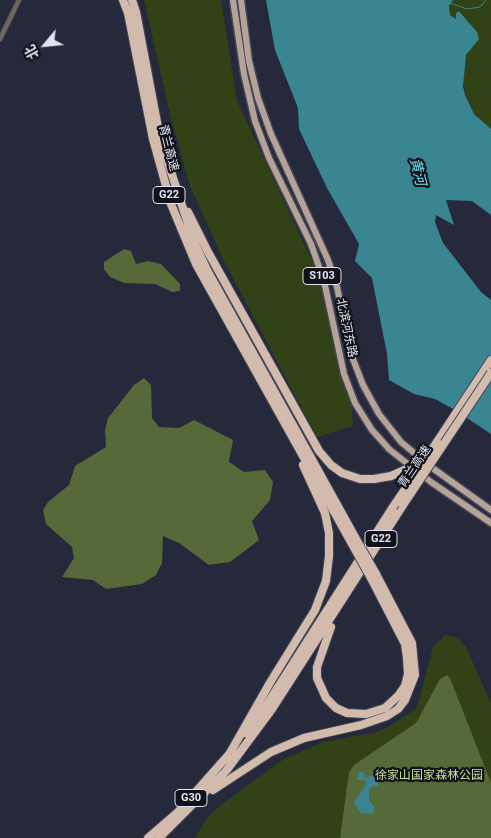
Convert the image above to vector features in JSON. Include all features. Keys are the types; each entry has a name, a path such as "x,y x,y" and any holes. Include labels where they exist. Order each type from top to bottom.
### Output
{"highway":[{"name":"青兰高速","path":"124,0 153,139 171,204 196,264 256,374"},
{"name":"青兰高速","path":"132,0 136,12 160,138 173,181"},
{"path":"173,181 194,242 207,270 354,541"},
{"path":"173,181 208,252 319,451 331,464 342,473 360,479 391,476 409,468 437,442"},
{"name":"青兰高速","path":"437,442 491,360"},
{"name":"青兰高速","path":"359,574 491,373"},
{"path":"194,805 249,765 271,752 304,738 361,725 386,716 401,704 412,688 415,675 412,643 401,618 374,576 256,374"},
{"path":"230,753 271,680 315,610 326,581 330,556 329,532 319,497 256,374"},
{"path":"230,753 266,706 393,507 437,442"},
{"path":"359,574 330,629 317,666 317,678 326,698 336,708 347,713 358,714 385,708 398,696 408,674 405,644 374,576"},
{"path":"194,805 226,771 272,709 359,574"},
{"name":"G30","path":"148,838 178,812 230,753"},
{"name":"G30","path":"160,838 194,805"}],"main road":[{"name":"北滨河东路","path":"232,0 245,82 255,122 268,158 311,244 324,281 344,374 355,403 372,430 390,450 431,482 491,522"},
{"name":"北滨河东路","path":"241,0 249,61 260,104 271,134 328,260 337,287 351,354 367,395 401,442 431,467 491,510"}],"street":[{"path":"0,39 19,0"}],"green space":[{"path":"144,0 221,0 237,101 320,278 351,390 353,426 317,437 224,261 190,186 171,118"},
{"path":"453,0 491,0 491,129 474,114 465,95 463,78 471,23 460,13 456,19 450,15 449,6"},
{"path":"124,249 131,251 136,264 148,261 161,264 180,284 180,291 172,292 155,284 124,283 110,277 104,269 104,262"},
{"path":"144,378 151,385 152,418 159,427 179,428 194,420 233,440 229,462 244,472 265,470 273,482 270,500 252,521 259,540 230,562 209,565 179,543 163,536 162,563 156,575 142,584 106,589 93,580 62,577 74,558 72,547 46,524 43,510 48,502 69,485 75,466 106,447 105,430 108,418 134,385"},
{"name":"徐家山国家森林公园","path":"445,635 458,638 466,647 491,704 491,838 195,838 207,818 221,805 284,759 323,742 374,733 385,729 417,708 433,647"},
{"path":"447,675 450,678 491,783 491,838 340,838 349,772 354,765 416,723 440,679"}],"water":[{"name":"黄河","path":"266,0 453,0 449,6 450,15 456,19 456,13 459,11 477,32 479,39 466,55 463,86 474,114 491,129 491,215 472,201 446,200 454,225 436,215 435,222 443,243 481,292 491,300 491,434 435,399 414,394 389,380 387,354 372,278 355,261 359,244 327,188 299,129 298,108 275,50"},
{"path":"359,772 363,772 366,778 375,774 379,778 378,786 373,786 369,790 369,801 375,808 373,814 361,813 354,803 366,784 365,780 357,780"}],"waterway":[{"path":"450,3 467,9 480,7 486,0"}]}
